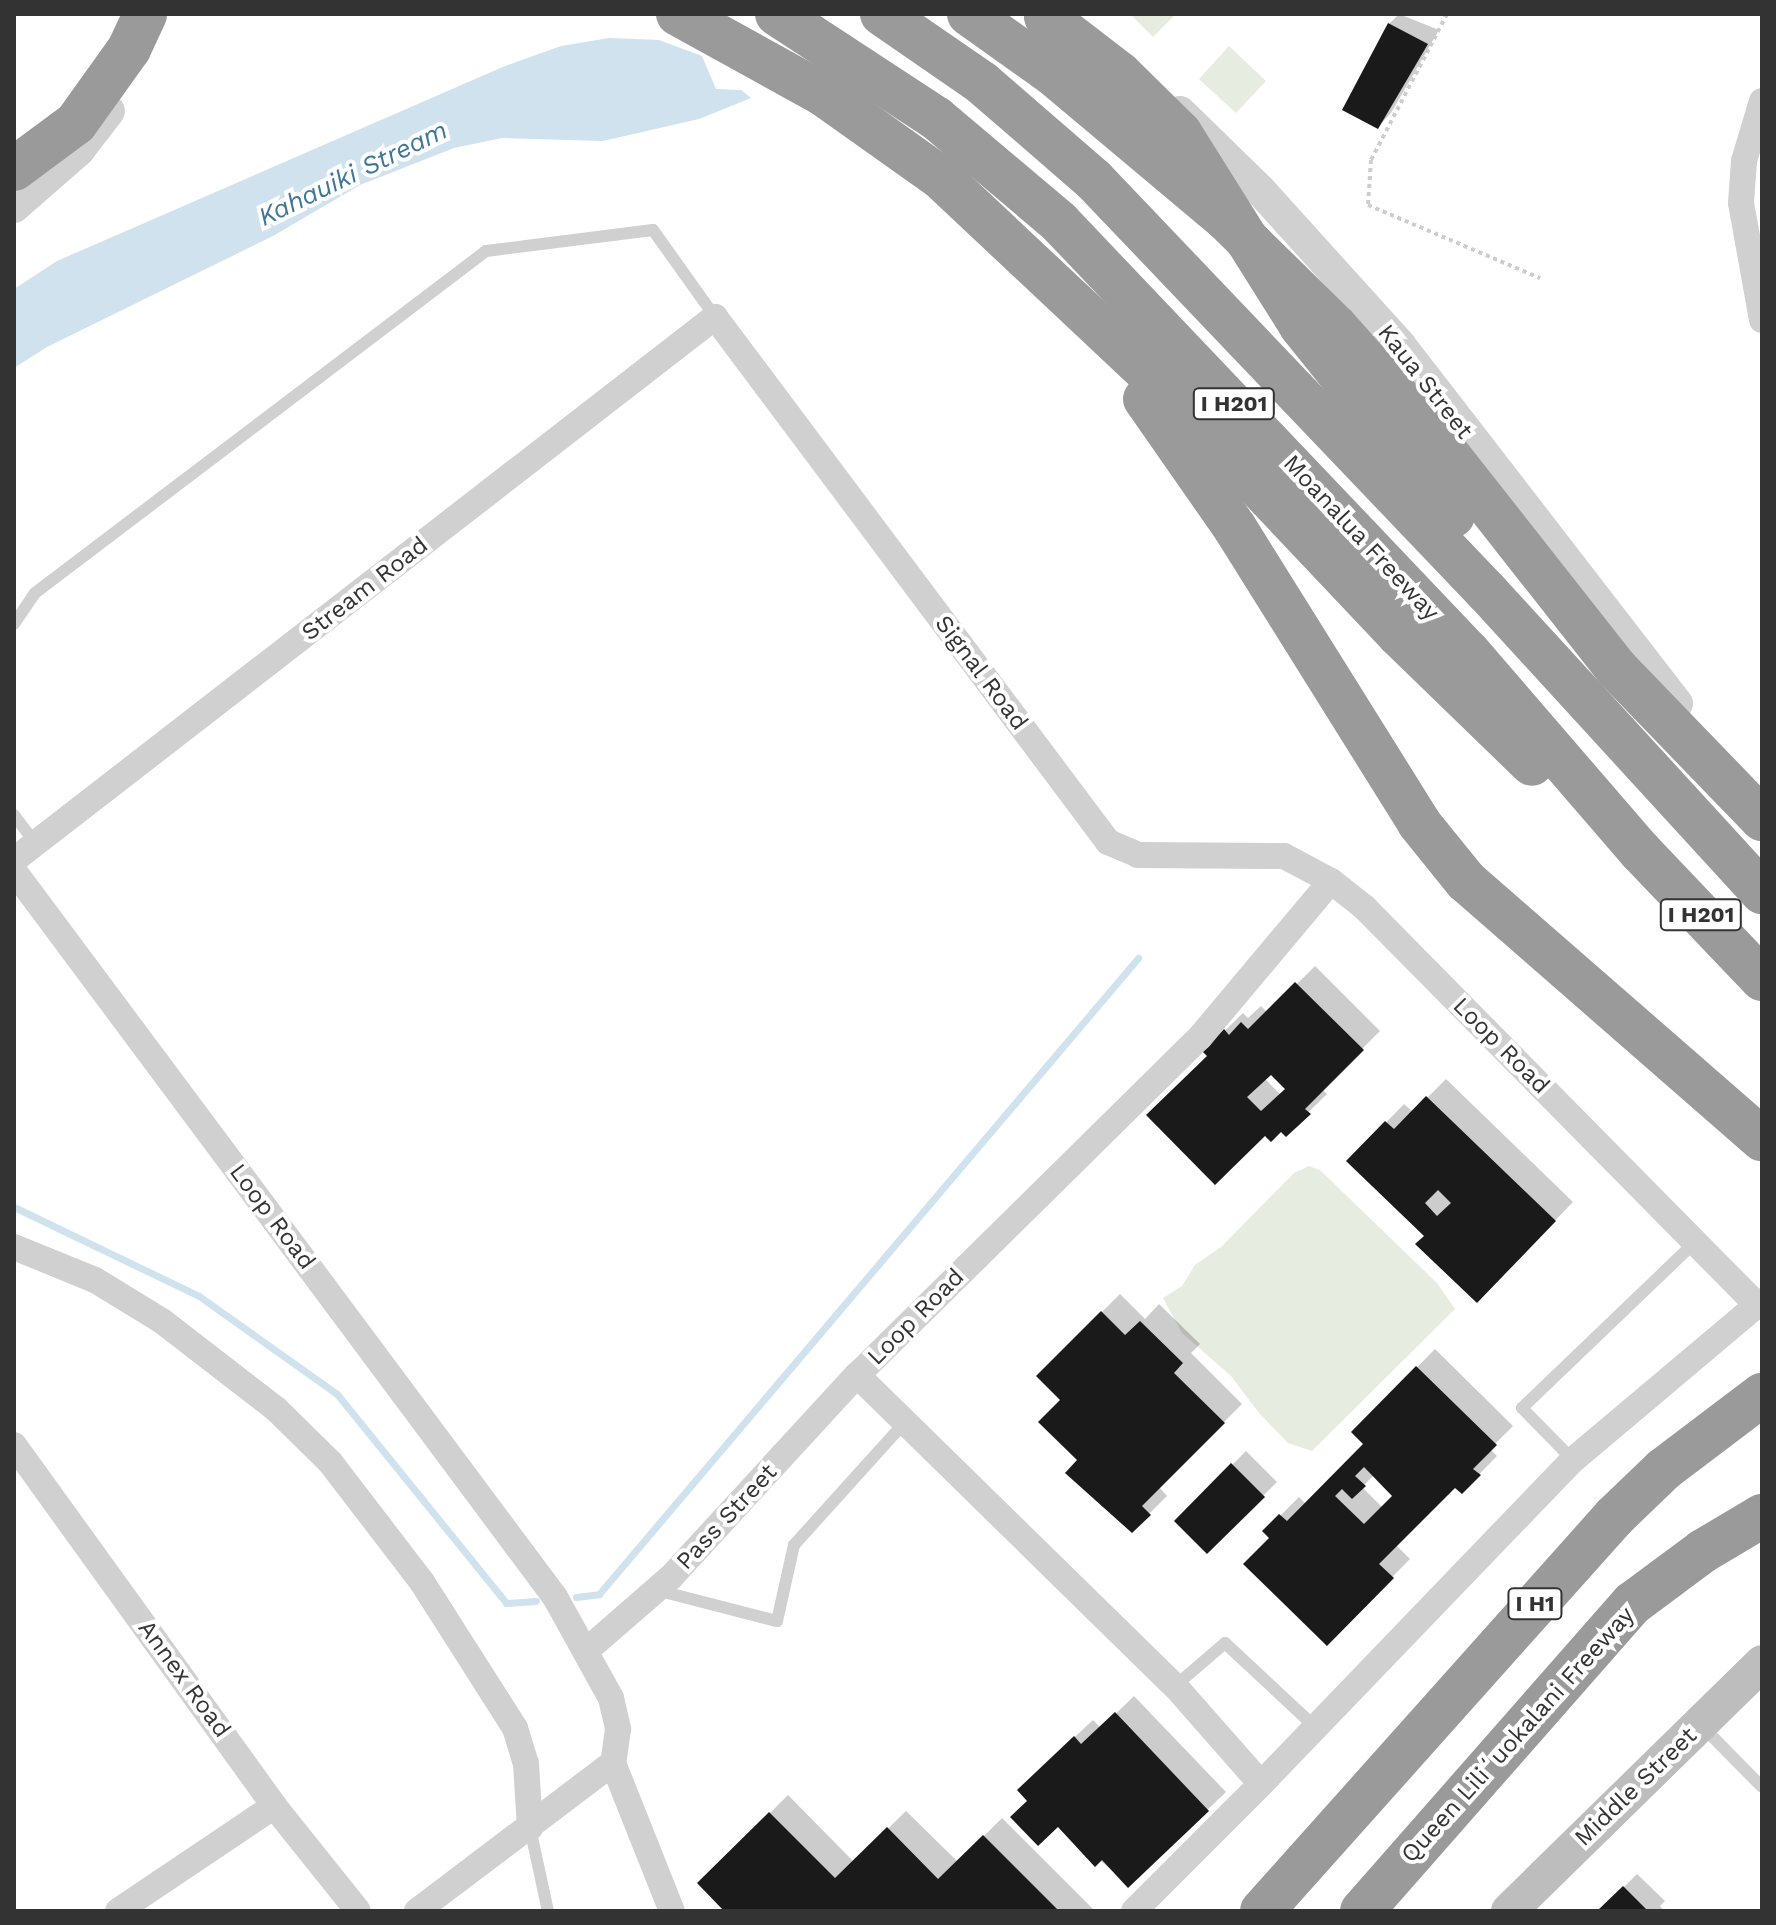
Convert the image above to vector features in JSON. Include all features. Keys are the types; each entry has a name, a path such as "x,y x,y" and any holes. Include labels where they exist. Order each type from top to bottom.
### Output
{"highway":[{"path":"14,169 76,123 129,49 145,14"},
{"path":"678,14 874,128 940,177 1175,398 1399,635 1524,758 1640,851"},
{"name":"Moanalua Freeway","path":"777,14 936,118 1059,222 1469,653 1640,851 1762,979"},
{"name":"I H201","path":"882,14 982,83 1093,179 1630,746 1762,892"},
{"path":"969,14 1053,74 1226,219 1336,327 1439,443 1617,669 1762,819"},
{"path":"1044,15 1120,74 1180,133 1301,326 1513,588 1630,746"},
{"path":"1064,292 1226,514 1419,823 1466,881 1762,1139"},
{"name":"I H1","path":"1262,1911 1614,1517 1664,1469 1762,1395"},
{"name":"Queen Liliʻuokalani Freeway","path":"1362,1911 1633,1603 1703,1551 1762,1516"}],"main road":[{"name":"Middle Street","path":"1509,1911 1762,1663"}],"street":[{"path":"14,207 79,150 118,100 153,14"},
{"name":"Kaua Street","path":"1044,15 1106,51 1158,90 1326,261 1400,345 1624,641 1762,798"},
{"path":"1762,101 1744,161 1741,193 1762,320"},
{"name":"Stream Road","path":"14,860 715,317"},
{"name":"Signal Road","path":"715,317 1108,842 1138,855 1284,856 1331,881"},
{"name":"Loop Road","path":"14,871 546,1584 587,1650 616,1715 613,1763 672,1911"},
{"name":"Loop Road","path":"1331,881 1364,907 1695,1242 1760,1303 1573,1460 1261,1784 1175,1686 857,1375 1200,1037 1331,881"},
{"path":"14,1247 95,1280 162,1321 276,1409 330,1462 422,1582 515,1728 526,1763 530,1828"},
{"name":"Pass Street","path":"587,1650 656,1590 857,1375"},
{"name":"Annex Road","path":"14,1445 274,1806 358,1911"},
{"path":"417,1911 613,1763"},
{"path":"1134,1911 1261,1784"},
{"path":"118,1911 274,1806"}],"lane":[{"path":"14,624 35,593 486,251 653,230 715,317"},
{"path":"14,815 36,844"},
{"path":"1573,1460 1522,1408 1695,1242"},
{"path":"656,1590 777,1621 794,1545 905,1422"},
{"path":"1175,1686 1225,1643 1316,1728"},
{"path":"1700,1724 1762,1787"},
{"path":"530,1828 548,1911"}],"path":[{"path":"1447,14 1371,160 1368,205 1540,278"}],"shaded area":[{"path":"1130,14 1176,14 1153,37"},
{"path":"1229,46 1266,81 1236,113 1199,79"},
{"path":"1309,1166 1320,1170 1437,1283 1455,1309 1312,1451 1288,1443 1259,1413 1231,1376 1182,1333 1163,1298 1182,1286 1195,1265 1221,1247 1294,1173"}],"water":[{"name":"Kahauiki Stream","path":"609,38 659,40 702,56 716,89 741,90 751,98 699,119 603,141 502,138 454,148 360,185 273,236 47,347 14,368 14,289 57,261 505,66 561,46"}],"building":[{"path":"1388,23 1428,44 1378,129 1342,110"},
{"path":"1295,982 1364,1050 1305,1109 1311,1114 1286,1137 1281,1132 1271,1142 1265,1136 1215,1185 1146,1115 1207,1056 1202,1051 1224,1029 1229,1035 1241,1022 1248,1029","holes":["1271,1075 1285,1089 1261,1111 1247,1097"]},
{"path":"1426,1096 1556,1221 1477,1303 1415,1244 1424,1236 1346,1161 1385,1121 1394,1129","holes":["1438,1190 1451,1203 1437,1216 1425,1203"]},
{"path":"1101,1311 1125,1335 1140,1321 1183,1363 1174,1373 1225,1423 1142,1506 1151,1515 1132,1533 1065,1473 1077,1460 1038,1422 1060,1400 1036,1376"},
{"path":"1416,1366 1497,1445 1473,1469 1481,1475 1462,1494 1455,1488 1379,1564 1394,1578 1327,1646 1243,1564 1269,1538 1262,1531 1279,1514 1287,1521 1363,1444 1351,1432","holes":["1364,1467 1392,1496 1364,1524 1335,1496 1342,1489 1352,1499 1366,1486 1355,1476"]},
{"path":"1231,1463 1265,1497 1207,1554 1174,1521"},
{"path":"1115,1712 1209,1811 1128,1888 1102,1860 1095,1867 1058,1827 1038,1846 1010,1817 1027,1801 1017,1790 1074,1736 1081,1744"},
{"path":"769,1812 835,1878 887,1827 938,1879 983,1835 1059,1911 724,1911 697,1883"},
{"path":"1623,1886 1648,1911 1597,1911"}],"waterway":[{"path":"576,1597 599,1594 1138,958"},
{"path":"14,1207 199,1296 337,1394 506,1603 536,1601"}]}
